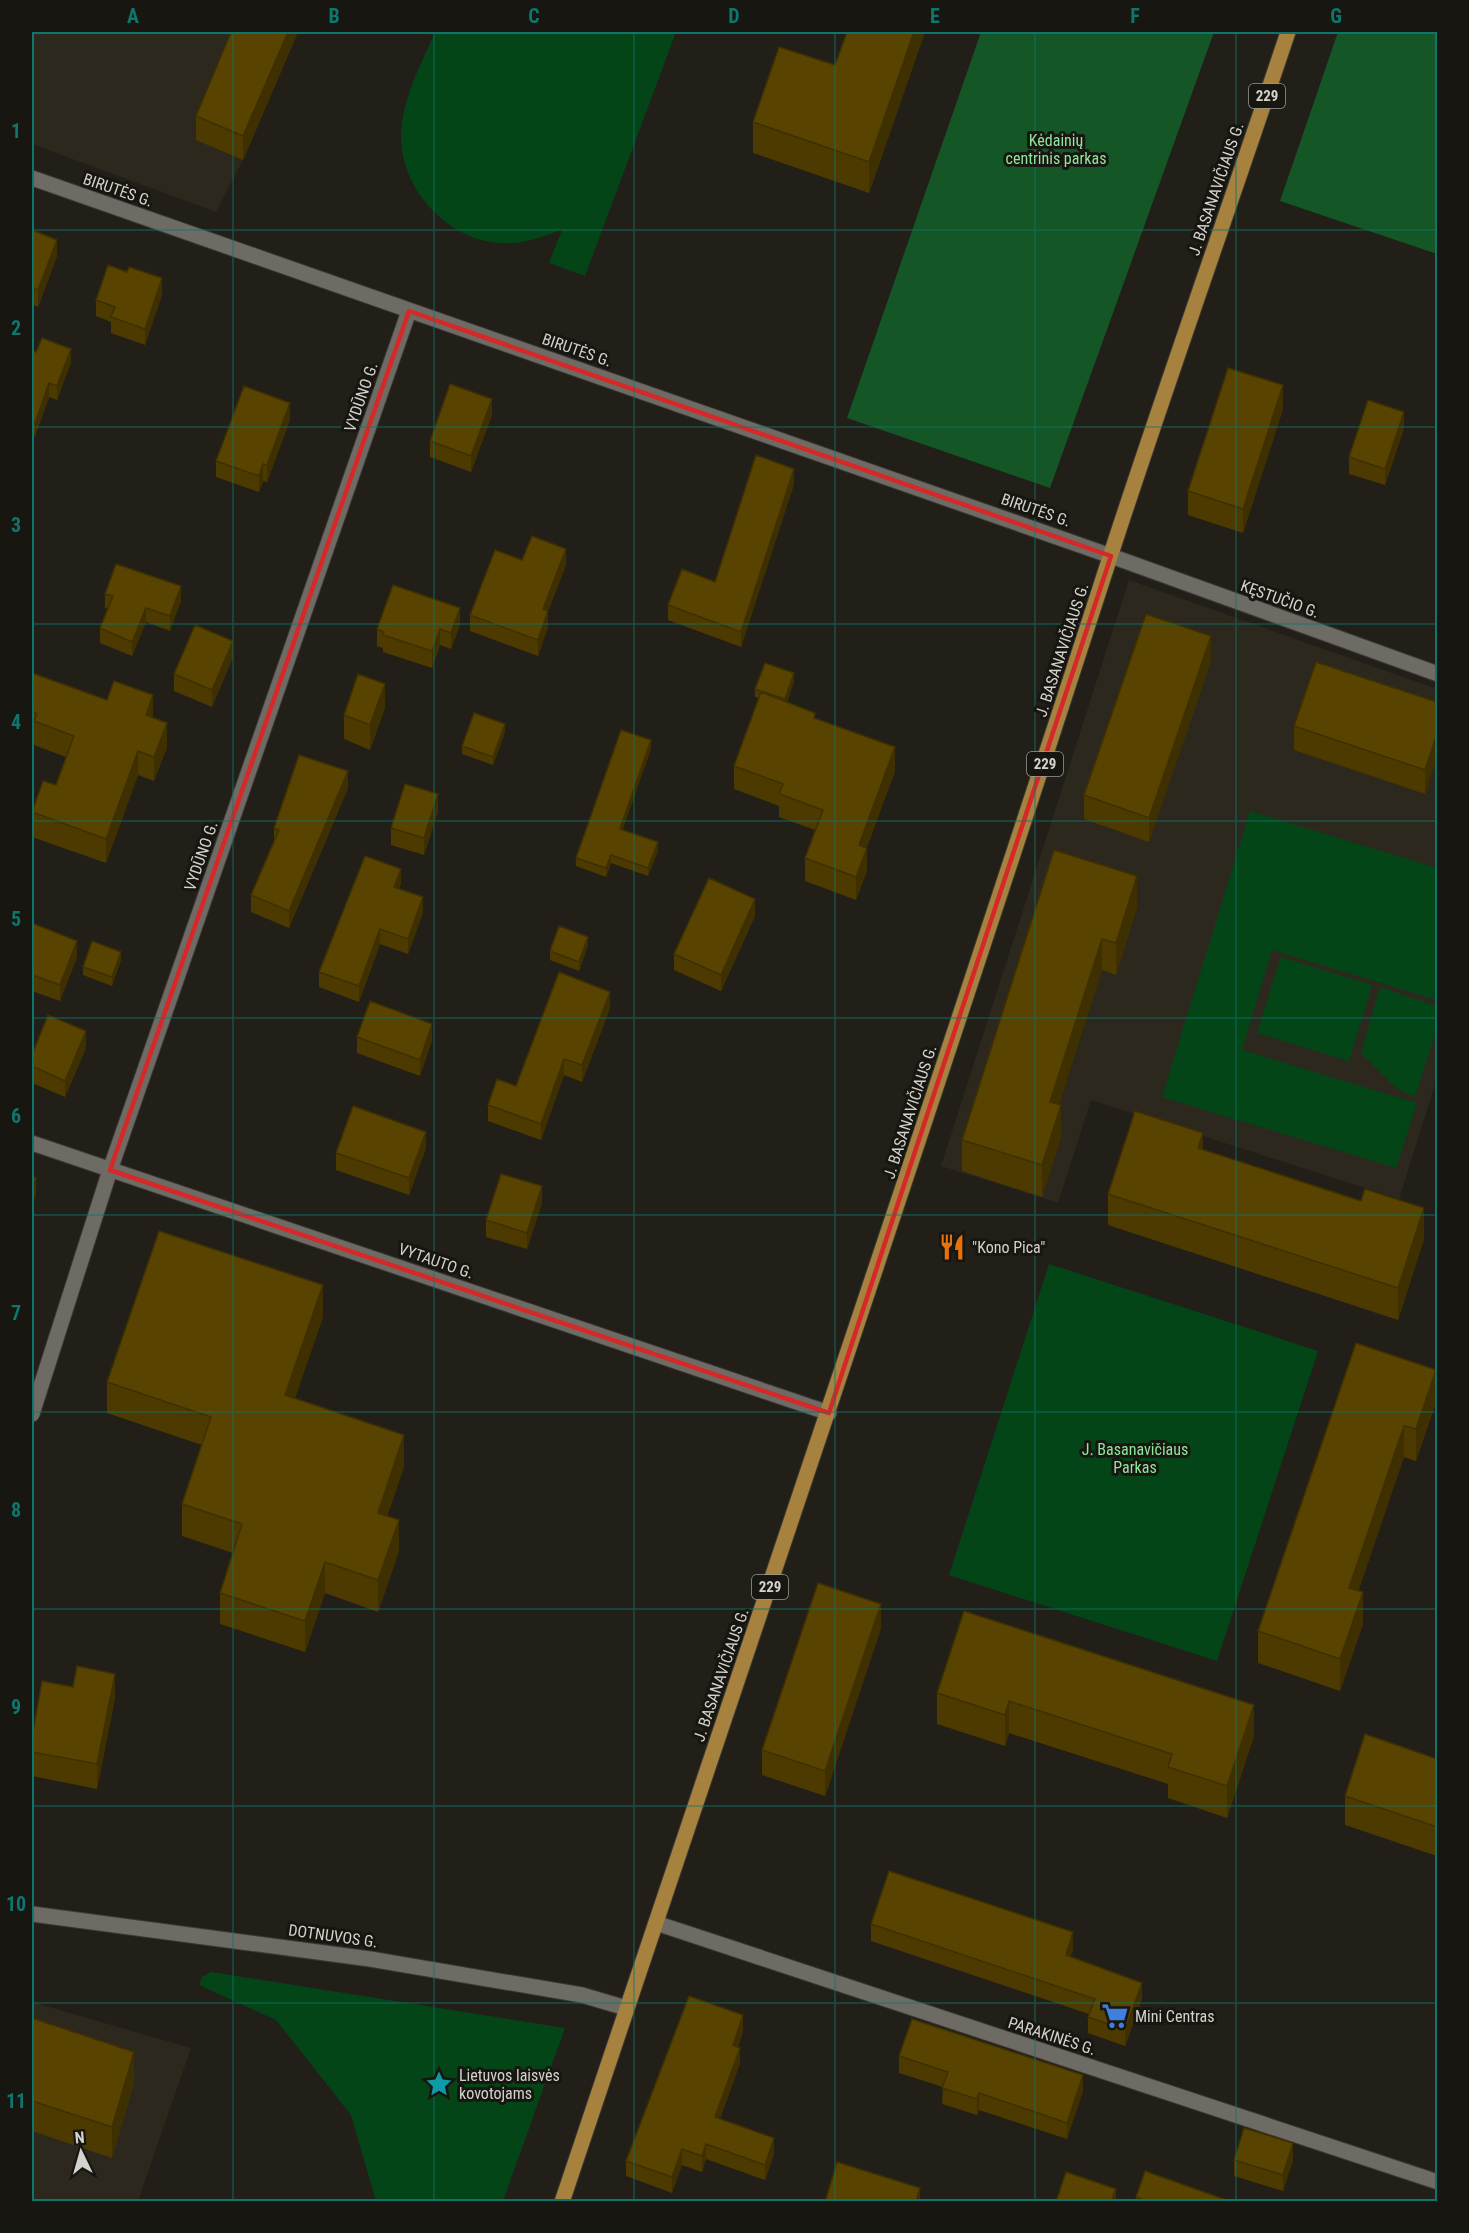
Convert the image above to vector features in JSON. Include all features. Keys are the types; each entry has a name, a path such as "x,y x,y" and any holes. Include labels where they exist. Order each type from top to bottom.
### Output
{"main road":[{"name":"J. BASANAVIČIAUS G.","path":"562,2202 829,1413 1111,556 1288,32"}],"street":[{"name":"BIRUTĖS G.","path":"32,178 1111,556"},
{"name":"VYDŪNO G.","path":"32,1414 110,1170 409,310"},
{"name":"KĘSTUČIO G.","path":"1111,556 1437,674"},
{"name":"VYTAUTO G.","path":"32,1143 829,1413"},
{"name":"DOTNUVOS G.","path":"32,1914 370,1959 582,1995 626,2008"},
{"name":"PARAKINĖS G.","path":"656,1923 1437,2182"}],"highlighted area":[{"path":"409,311 1111,556 829,1413 110,1170"}],"shaded area":[{"path":"32,32 298,32 243,160 216,212 32,144"},
{"path":"1129,580 1437,689 1437,1078 1399,1199 1091,1100 1058,1203 941,1166"},
{"path":"32,2002 191,2048 138,2201 32,2201"}],"green space":[{"path":"435,32 676,32 585,276 549,263 562,230 516,243 481,240 446,223 419,194 404,159 401,140 402,126 412,84"},
{"name":"Kėdainių centrinis parkas","path":"981,32 1214,32 1050,488 847,418"},
{"path":"1338,32 1437,32 1437,254 1280,201"},
{"path":"1250,811 1437,868 1437,1000 1272,950 1242,1050 1417,1103 1396,1168 1162,1097"},
{"path":"1281,957 1372,985 1349,1061 1257,1033"},
{"path":"1380,987 1437,1006 1437,1027 1415,1097 1396,1088 1361,1053"},
{"name":"J. Basanavičiaus Parkas","path":"1049,1264 1318,1351 1217,1661 949,1575"},
{"path":"211,1972 565,2028 503,2201 376,2201 351,2115 276,2020 199,1985 202,1977"}],"building":[{"path":"231,32 288,32 243,136 196,116"},
{"path":"847,32 914,32 869,162 753,122 779,47 835,65"},
{"path":"32,230 57,240 38,290 32,288"},
{"path":"108,265 127,272 129,267 162,278 145,329 111,317 115,307 96,300"},
{"path":"42,338 71,349 57,386 49,383 35,423 32,421 32,350 36,352"},
{"path":"1228,368 1283,385 1243,509 1188,491"},
{"path":"450,384 492,399 471,456 430,441"},
{"path":"244,386 290,403 267,465 263,464 259,476 216,461"},
{"path":"1368,400 1404,412 1385,469 1349,457"},
{"path":"756,455 794,469 741,632 668,605 682,569 715,582"},
{"path":"532,536 566,549 543,609 548,611 538,640 470,615 495,550 522,560"},
{"path":"116,564 181,586 170,616 146,608 132,642 100,628 113,596 105,594"},
{"path":"393,585 460,608 451,633 440,629 432,651 383,635 384,632 377,629"},
{"path":"1146,614 1211,636 1149,818 1084,795"},
{"path":"195,625 233,641 212,690 174,674"},
{"path":"1316,662 1437,702 1437,734 1425,770 1294,726"},
{"path":"765,663 794,673 785,699 755,689"},
{"path":"32,673 107,700 114,681 153,695 146,715 167,723 154,757 138,751 106,839 32,812 43,781 56,785 74,736 34,721 37,714 32,711"},
{"path":"358,674 385,684 370,725 344,715"},
{"path":"761,692 815,713 814,718 895,747 859,845 867,848 856,877 805,858 823,810 779,794 783,784 734,766"},
{"path":"474,713 505,724 493,757 462,746"},
{"path":"621,730 651,740 620,829 658,842 648,868 611,855 606,868 576,858"},
{"path":"299,755 348,771 289,911 251,895 279,830 274,828"},
{"path":"405,784 438,794 424,838 391,828"},
{"path":"1054,850 1137,876 1116,943 1102,939 1050,1102 1061,1105 1042,1165 962,1140"},
{"path":"365,856 401,869 394,887 423,897 408,939 380,929 359,986 319,972"},
{"path":"709,878 755,899 721,975 674,954"},
{"path":"32,923 77,941 60,985 32,975"},
{"path":"559,926 588,937 579,962 550,951"},
{"path":"92,941 121,952 112,977 83,967"},
{"path":"559,972 610,992 582,1065 564,1059 541,1124 488,1105 497,1079 516,1086"},
{"path":"370,1001 432,1024 420,1060 357,1037"},
{"path":"48,1015 86,1031 65,1081 32,1066 32,1055"},
{"path":"353,1106 426,1132 409,1178 336,1153"},
{"path":"1135,1111 1203,1133 1198,1148 1361,1201 1365,1189 1424,1208 1398,1288 1108,1194"},
{"path":"501,1174 542,1186 527,1233 486,1220"},
{"path":"32,1176 36,1178 32,1188"},
{"path":"159,1231 323,1285 285,1395 404,1435 378,1513 399,1520 378,1580 325,1562 305,1621 220,1593 242,1524 182,1504 211,1417 107,1382"},
{"path":"1356,1343 1436,1370 1416,1429 1404,1426 1349,1588 1363,1592 1340,1659 1258,1631"},
{"path":"818,1583 881,1604 825,1771 762,1750"},
{"path":"964,1611 1254,1705 1227,1786 1168,1767 1172,1754 1009,1701 1005,1715 937,1693"},
{"path":"77,1666 115,1674 97,1764 32,1752 32,1737 42,1681 73,1687"},
{"path":"1365,1734 1437,1759 1437,1827 1345,1796"},
{"path":"889,1871 1073,1932 1066,1955 1142,1983 1125,2030 1088,2017 1095,1999 871,1924"},
{"path":"689,1996 743,2015 733,2045 740,2048 715,2117 774,2138 765,2165 706,2144 702,2156 682,2149 672,2177 626,2161"},
{"path":"32,2018 134,2052 112,2127 32,2101"},
{"path":"912,2019 1083,2075 1067,2123 979,2093 977,2099 942,2088 948,2072 899,2056"},
{"path":"1244,2128 1293,2143 1283,2175 1234,2160"},
{"path":"837,2162 920,2188 916,2202 825,2202"},
{"path":"1145,2171 1232,2202 1151,2202 1136,2197"},
{"path":"1066,2172 1116,2189 1111,2202 1056,2202"}],"place":[{"name":"\"Kono Pica\"","path":"952,1247"},
{"name":"Mini Centras","path":"1115,2016"},
{"name":"Lietuvos laisvės kovotojams","path":"439,2084"}]}
